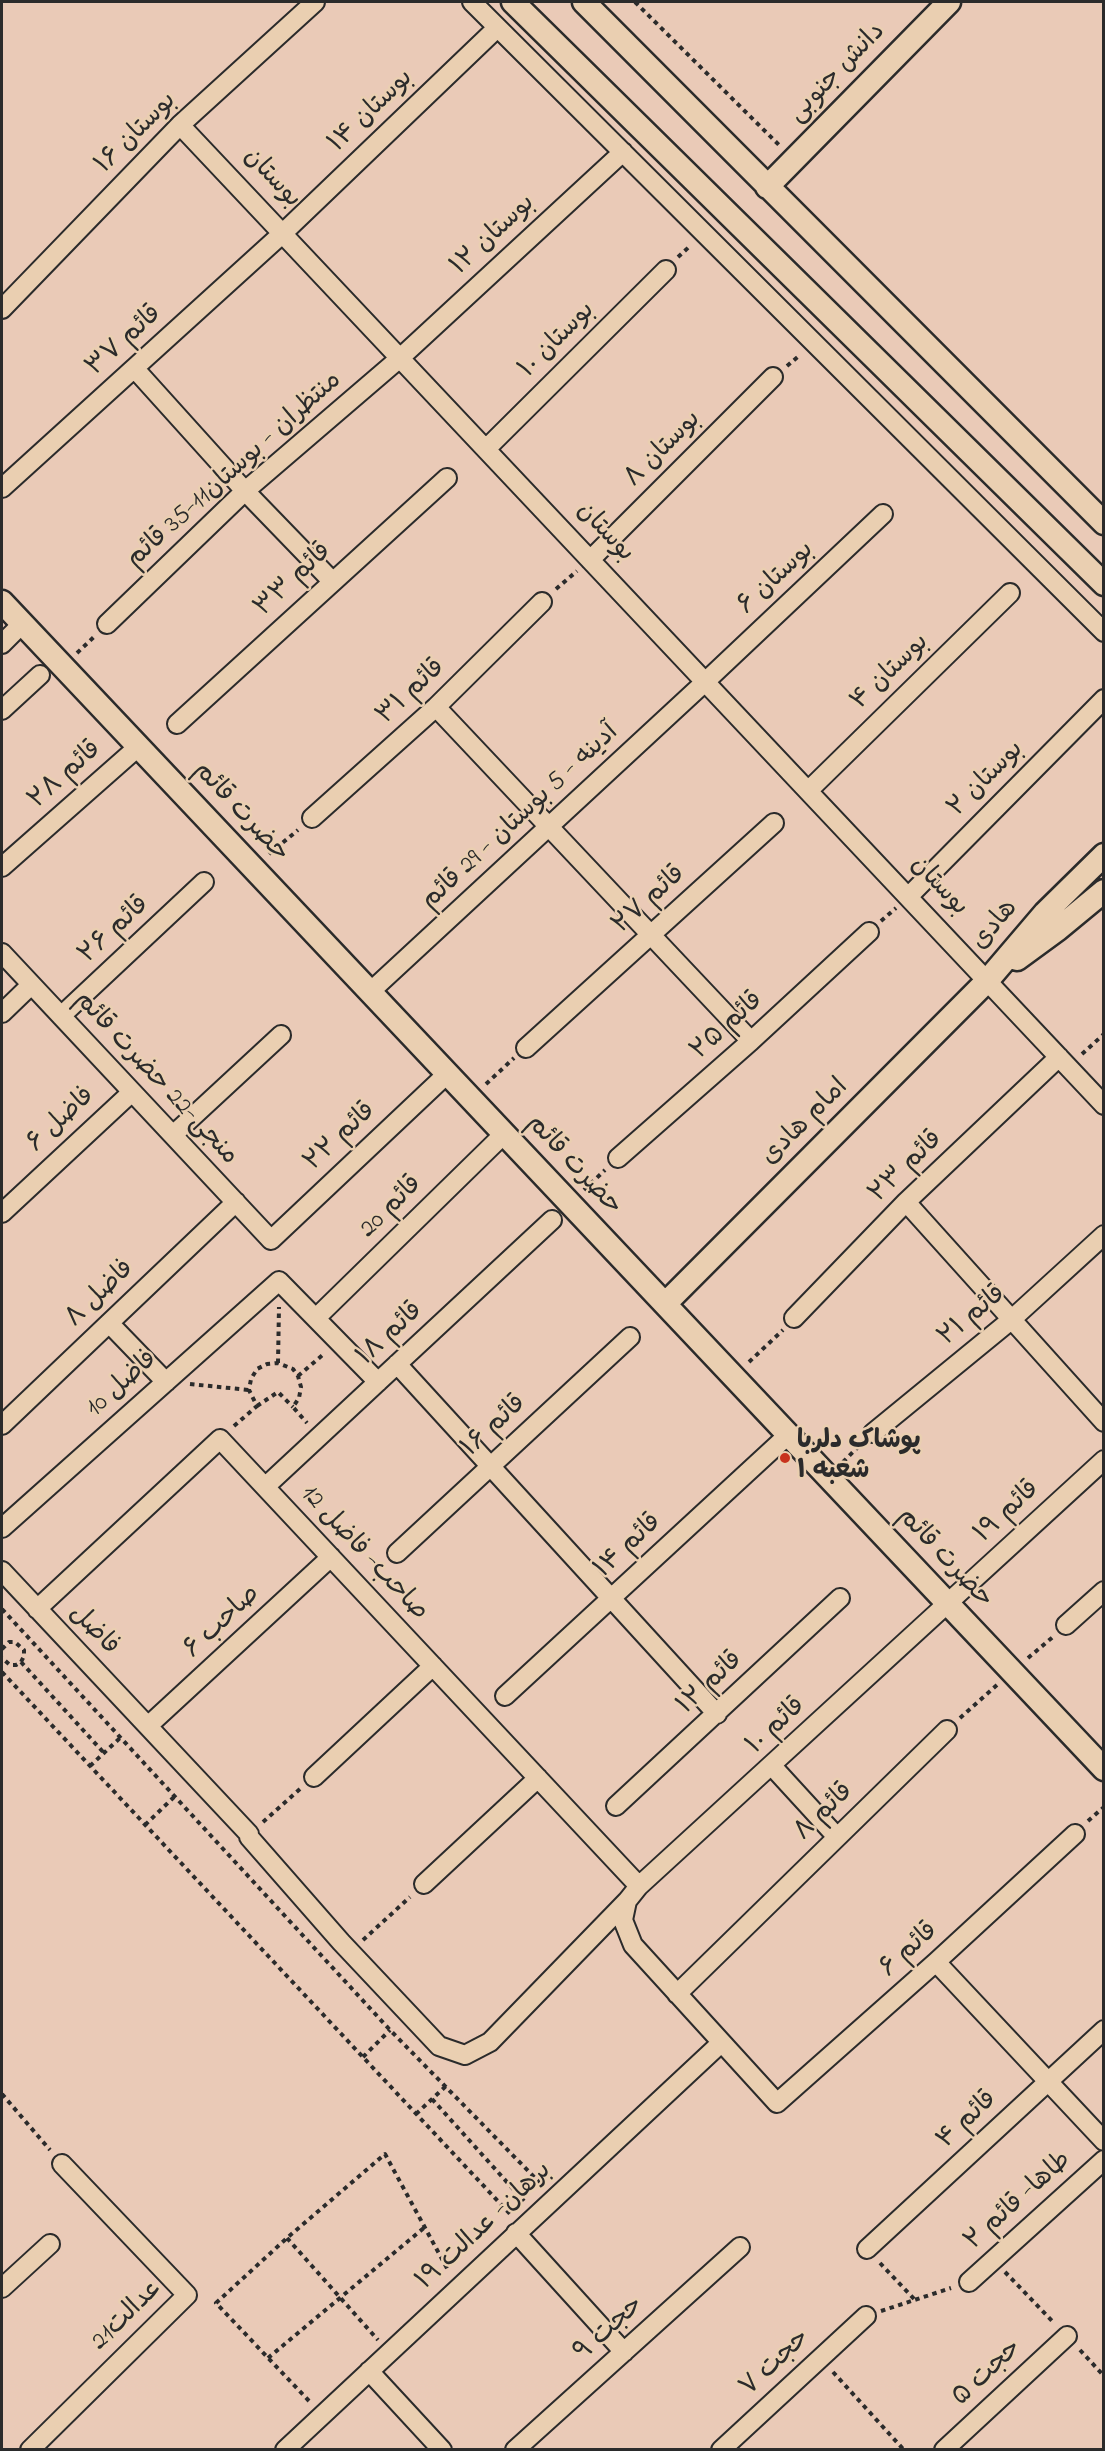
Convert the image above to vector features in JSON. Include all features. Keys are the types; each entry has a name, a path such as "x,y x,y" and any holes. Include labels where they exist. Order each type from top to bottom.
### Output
{"street":[{"name":"بوستان ۱۶","path":"2,309 180,125 315,2"},
{"path":"472,2 1104,632"},
{"path":"513,2 1104,584"},
{"path":"584,2 1104,523"},
{"name":"دانش جنوبی","path":"767,187 949,2"},
{"name":"بوستان ۱۴","path":"283,233 497,28"},
{"name":"بوستان","path":"180,125 1104,1105"},
{"name":"بوستان ۱۲","path":"400,358 623,152"},
{"name":"قائم ۳۷","path":"2,488 283,233"},
{"name":"بوستان ۱۰","path":"486,448 666,270"},
{"name":"منتظران - بوستان11-35 قائم","path":"107,624 245,492 400,358"},
{"path":"135,369 245,492 332,581"},
{"name":"بوستان ۸","path":"590,560 773,377"},
{"name":"قائم ۳۳","path":"177,724 447,478"},
{"name":"بوستان ۶","path":"705,682 883,514"},
{"name":"بوستان ۴","path":"808,790 1010,592"},
{"name":"حضرت قائم","path":"2,602 1104,1769"},
{"name":"قائم ۳۱","path":"312,818 436,707 542,602"},
{"path":"2,644 22,624"},
{"path":"2,710 40,675"},
{"name":"آدینه - 5 بوستان - 29 قائم","path":"370,992 705,682"},
{"name":"بوستان ۲","path":"908,897 1104,699"},
{"path":"436,707 751,1041"},
{"name":"قائم ۲۸","path":"2,867 138,747"},
{"name":"قائم ۲۷","path":"526,1048 774,823"},
{"name":"هادی","path":"987,981 1045,913 1104,855"},
{"name":"قائم ۲۶","path":"61,1016 204,882"},
{"name":"هادی","path":"987,981 1058,929 1104,891"},
{"name":"قائم ۲۵","path":"618,1158 751,1041 869,932"},
{"name":"منجی-22 حضرت قائم","path":"2,953 271,1240"},
{"name":"امام هادی","path":"665,1304 987,981"},
{"path":"2,1013 31,985"},
{"path":"172,1135 281,1035"},
{"name":"قائم ۲۳","path":"794,1318 906,1202 1063,1062"},
{"name":"قائم ۲۲","path":"271,1240 447,1074"},
{"name":"فاضل ۶","path":"2,1213 132,1092"},
{"name":"قائم 20","path":"316,1318 504,1134"},
{"name":"فاضل ۸","path":"2,1425 236,1202"},
{"path":"906,1202 1104,1422"},
{"name":"قائم ۱۸","path":"265,1487 552,1220"},
{"name":"قائم ۲۱","path":"873,1433 1011,1320 1104,1235"},
{"path":"279,1281 378,1382"},
{"name":"فاضل 10","path":"2,1528 279,1281"},
{"path":"109,1323 166,1382"},
{"name":"قائم ۱۶","path":"397,1553 630,1336"},
{"path":"398,1364 717,1714"},
{"name":"قائم ۱۴","path":"505,1696 788,1435"},
{"path":"37,1609 220,1439"},
{"name":"صاحب- فاضل 12","path":"220,1439 639,1886"},
{"name":"قائم ۱۹","path":"948,1604 1104,1460"},
{"name":"صاحب ۶","path":"149,1725 331,1557"},
{"name":"فاضل","path":"2,1571 149,1725 147,1727 249,1834 249,1837 351,1951"},
{"path":"1066,1625 1104,1591"},
{"name":"قائم ۱۲","path":"616,1806 840,1598"},
{"name":"قائم ۱۰","path":"351,1951 439,2046 465,2055 490,2042 639,1886 948,1604"},
{"path":"314,1777 433,1666"},
{"name":"قائم ۸","path":"677,1994 947,1730"},
{"path":"772,1766 837,1837"},
{"path":"424,1884 538,1778"},
{"name":"قائم ۶","path":"721,2043 777,2103 936,1962 1075,1834"},
{"path":"627,1901 623,1920 633,1945 721,2043"},
{"path":"936,1962 1104,2141"},
{"name":"قائم ۴","path":"867,2249 1104,2030"},
{"name":"برهان- عدالت ۱۹","path":"285,2450 721,2043"},
{"name":"طاها- قائم ۲","path":"969,2282 1104,2160"},
{"name":"21عدالت","path":"30,2450 187,2295 62,2164"},
{"path":"519,2230 624,2352"},
{"path":"2,2288 50,2244"},
{"name":"حجت ۹","path":"515,2450 740,2247"},
{"name":"حجت ۷","path":"721,2450 866,2316"},
{"name":"حجت ۵","path":"945,2450 1067,2336"},
{"path":"369,2371 442,2450"}],"path":[{"path":"635,2 794,160"},
{"path":"666,270 703,232"},
{"path":"773,377 814,343"},
{"path":"542,602 590,560"},
{"path":"63,667 107,624"},
{"path":"252,867 312,818"},
{"path":"869,932 908,897"},
{"path":"1063,1062 1104,1034"},
{"path":"470,1098 526,1048"},
{"path":"570,1203 618,1158"},
{"path":"278,1363 279,1281"},
{"path":"733,1377 794,1318"},
{"path":"298,1376 338,1341"},
{"path":"256,1406 249,1390 251,1379 257,1370 267,1364 278,1363 286,1365 298,1376 301,1387 299,1398 293,1407"},
{"path":"166,1382 249,1390"},
{"path":"220,1439 256,1406 278,1392 320,1436"},
{"path":"827,1476 873,1433"},
{"path":"2,1609 390,2030 554,2197"},
{"path":"947,1730 1066,1625"},
{"path":"21,1645 28,1639"},
{"path":"2,1646 15,1642 21,1645 24,1650 21,1662"},
{"path":"2,1662 10,1665 21,1662"},
{"path":"21,1662 104,1753"},
{"path":"2,1672 416,2114 519,2230"},
{"path":"90,1766 120,1738"},
{"path":"249,1834 314,1777"},
{"path":"145,1825 174,1797"},
{"path":"351,1951 424,1884"},
{"path":"363,2057 390,2030"},
{"path":"416,2114 446,2086"},
{"path":"2,2094 62,2164"},
{"path":"432,2099 536,2214"},
{"path":"322,2415 216,2303 287,2238 385,2154 458,2287"},
{"path":"268,2358 425,2227"},
{"path":"287,2238 389,2352"},
{"path":"867,2249 915,2300"},
{"path":"993,2260 1104,2376"},
{"path":"866,2316 969,2282"},
{"path":"821,2358 904,2450"}],"place":[{"name":"پوشاک دلربا شعبه ۱","path":"785,1458"}]}
